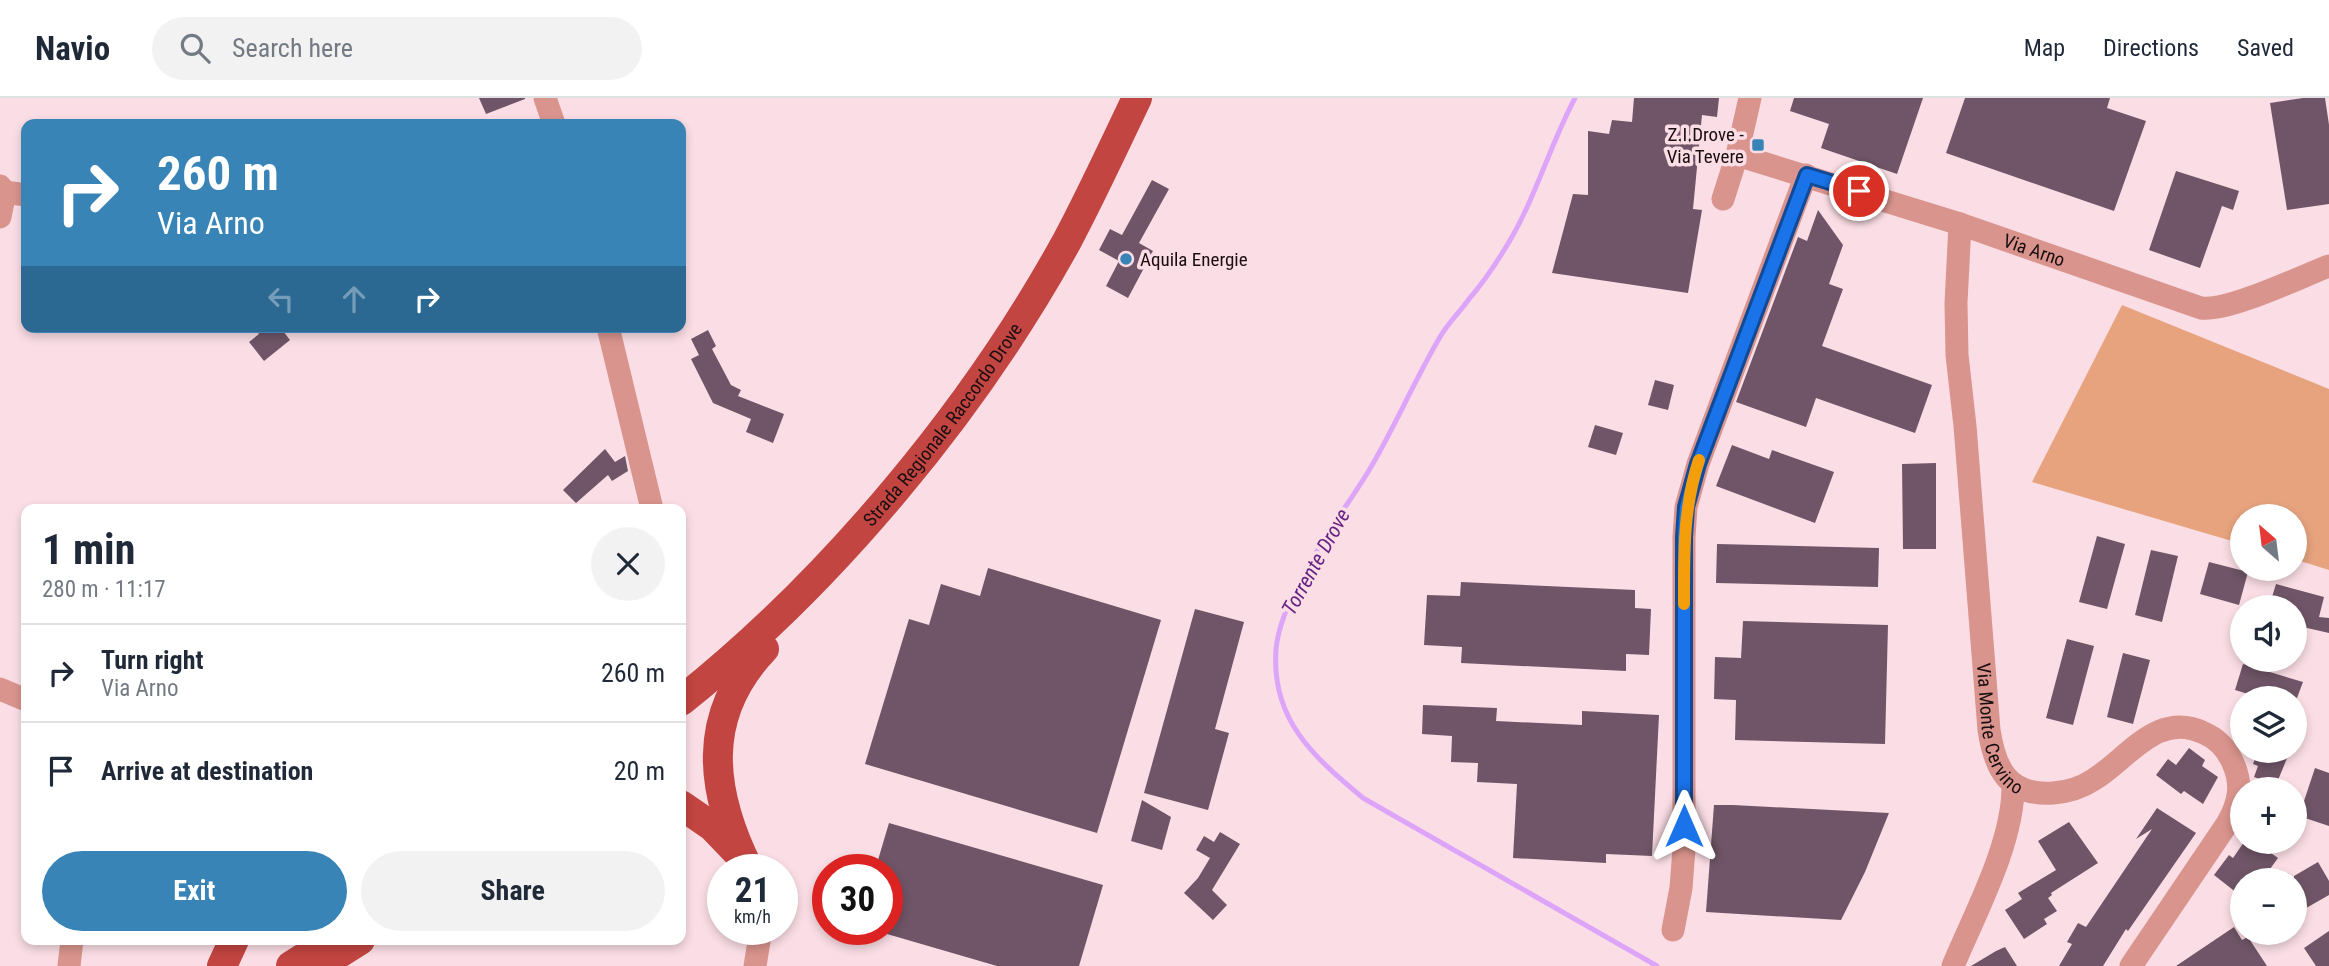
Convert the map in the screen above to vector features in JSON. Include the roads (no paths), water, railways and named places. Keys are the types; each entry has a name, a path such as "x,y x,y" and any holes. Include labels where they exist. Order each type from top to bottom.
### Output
{"main road":[{"name":"Strada Regionale Raccordo Drove","path":"686,697 722,668 787,606 881,507 954,415 1039,288 1087,202 1137,98"},
{"path":"742,854 724,802 717,770 718,737 728,702 747,668 855,557 881,507"},
{"path":"686,808 713,827 737,854"},
{"path":"222,966 232,945"},
{"path":"291,966 324,945"},
{"path":"319,966 352,945"}],"street":[{"path":"545,98 552,119"},
{"path":"1723,199 1737,155 1750,98"},
{"name":"Via Arno","path":"1737,155 1959,224 2208,309 2232,304 2329,266"},
{"path":"1673,929 1684,858 1686,507 1701,456 1807,175"},
{"path":"0,217 10,191"},
{"name":"Via Monte Cervino","path":"1959,224 1956,344 1989,730 1999,767 2013,785 2024,790 2063,792 2078,788 2103,774 2147,737 2171,727 2185,727 2200,730 2226,749 2239,779 2235,809 2222,832 2131,966"},
{"path":"609,333 651,504"},
{"path":"0,689 21,691"},
{"path":"0,689 21,698"},
{"path":"1953,966 2004,841 2012,808 2013,785"},
{"path":"69,966 71,945"},
{"path":"755,966 758,945"}],"waterway":[{"name":"Torrente Drove","path":"1575,98 1534,192 1506,247 1489,274 1440,337 1368,472 1299,582 1280,629 1276,650 1276,675 1288,717 1299,735 1328,767 1363,798 1657,966"}],"place":[{"name":"Z.I.Drove - Via Tevere","path":"1758,145"},
{"name":"Aquila Energie","path":"1126,259"}]}
